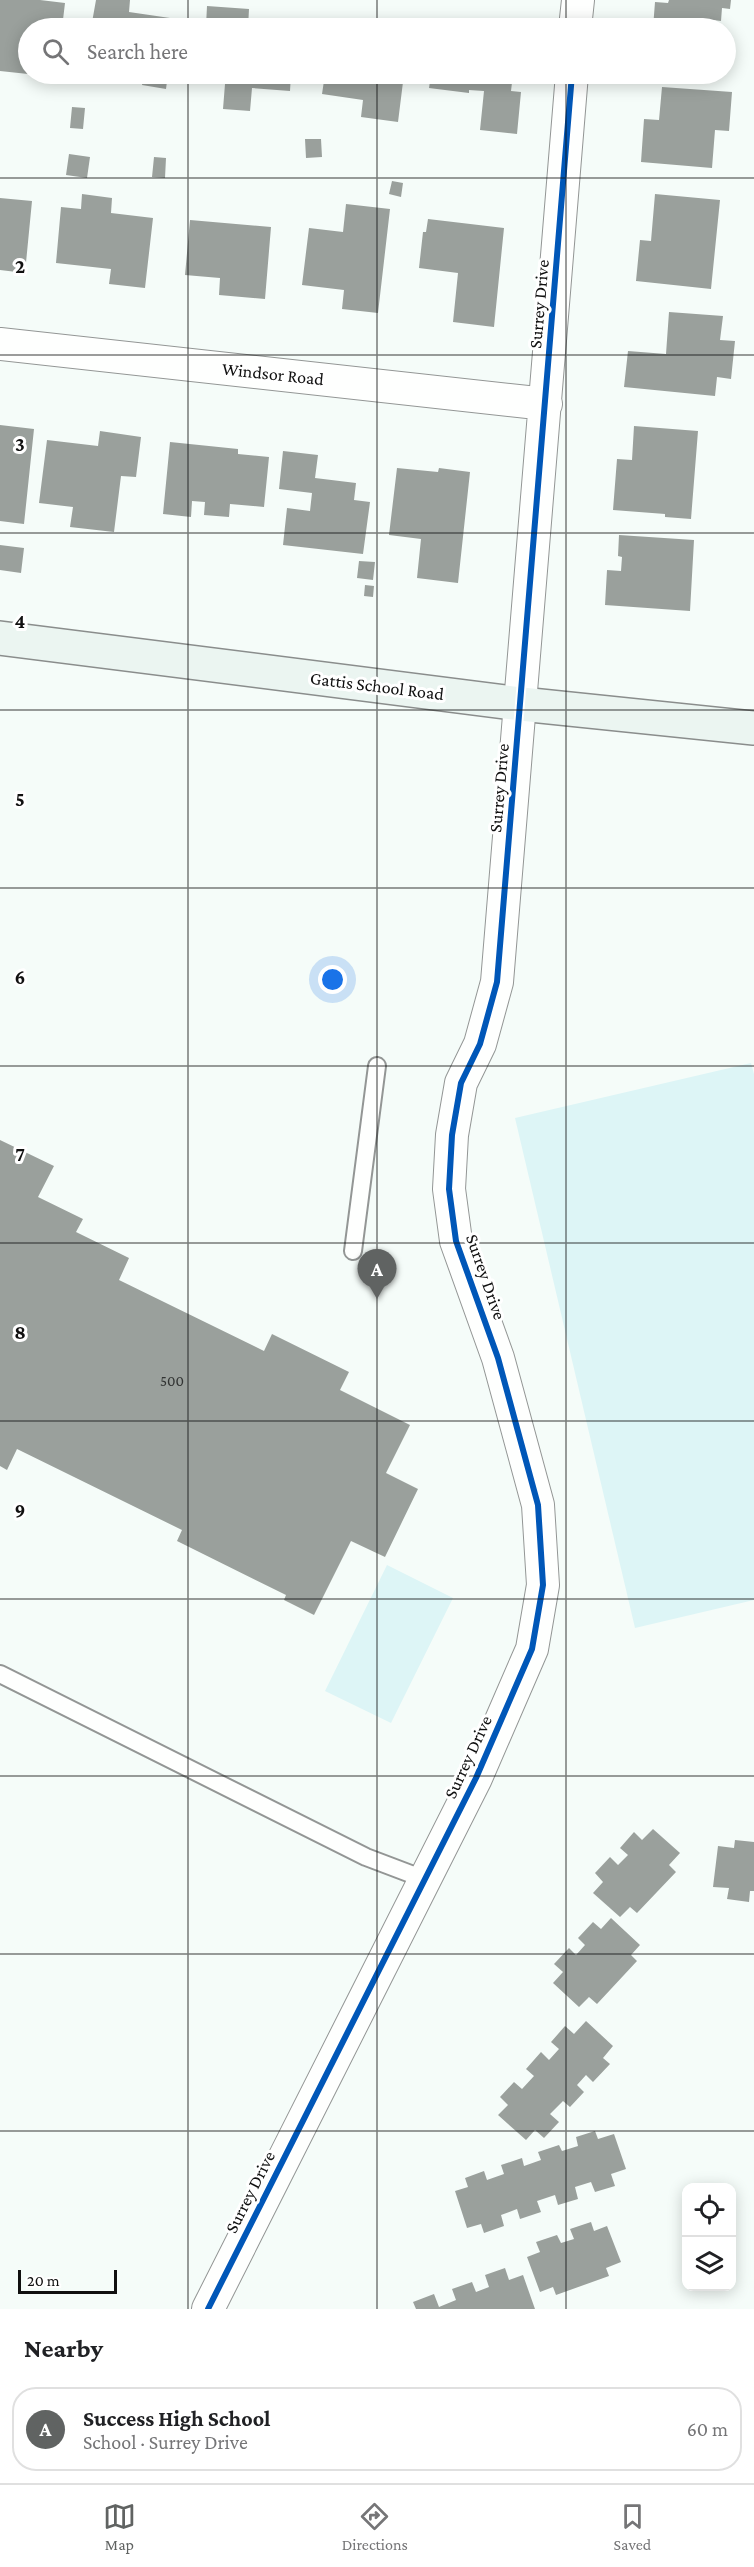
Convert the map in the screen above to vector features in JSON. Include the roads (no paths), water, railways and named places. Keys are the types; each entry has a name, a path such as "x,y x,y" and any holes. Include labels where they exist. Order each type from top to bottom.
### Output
{"main road":[{"name":"Gattis School Road","path":"0,638 521,704 754,728"}],"street":[{"path":"576,18 578,0"},
{"name":"Surrey Drive","path":"208,2309 476,1778 532,1649 543,1585 538,1505 498,1358 456,1241 449,1189 452,1135 461,1083 480,1044 496,982 571,84"},
{"name":"Windsor Road","path":"0,344 546,404"}],"lane":[{"path":"353,1251 377,1066"},
{"path":"0,1674 366,1857 424,1880"}],"place":[{"name":"Success High School","path":"377,1299"}]}
